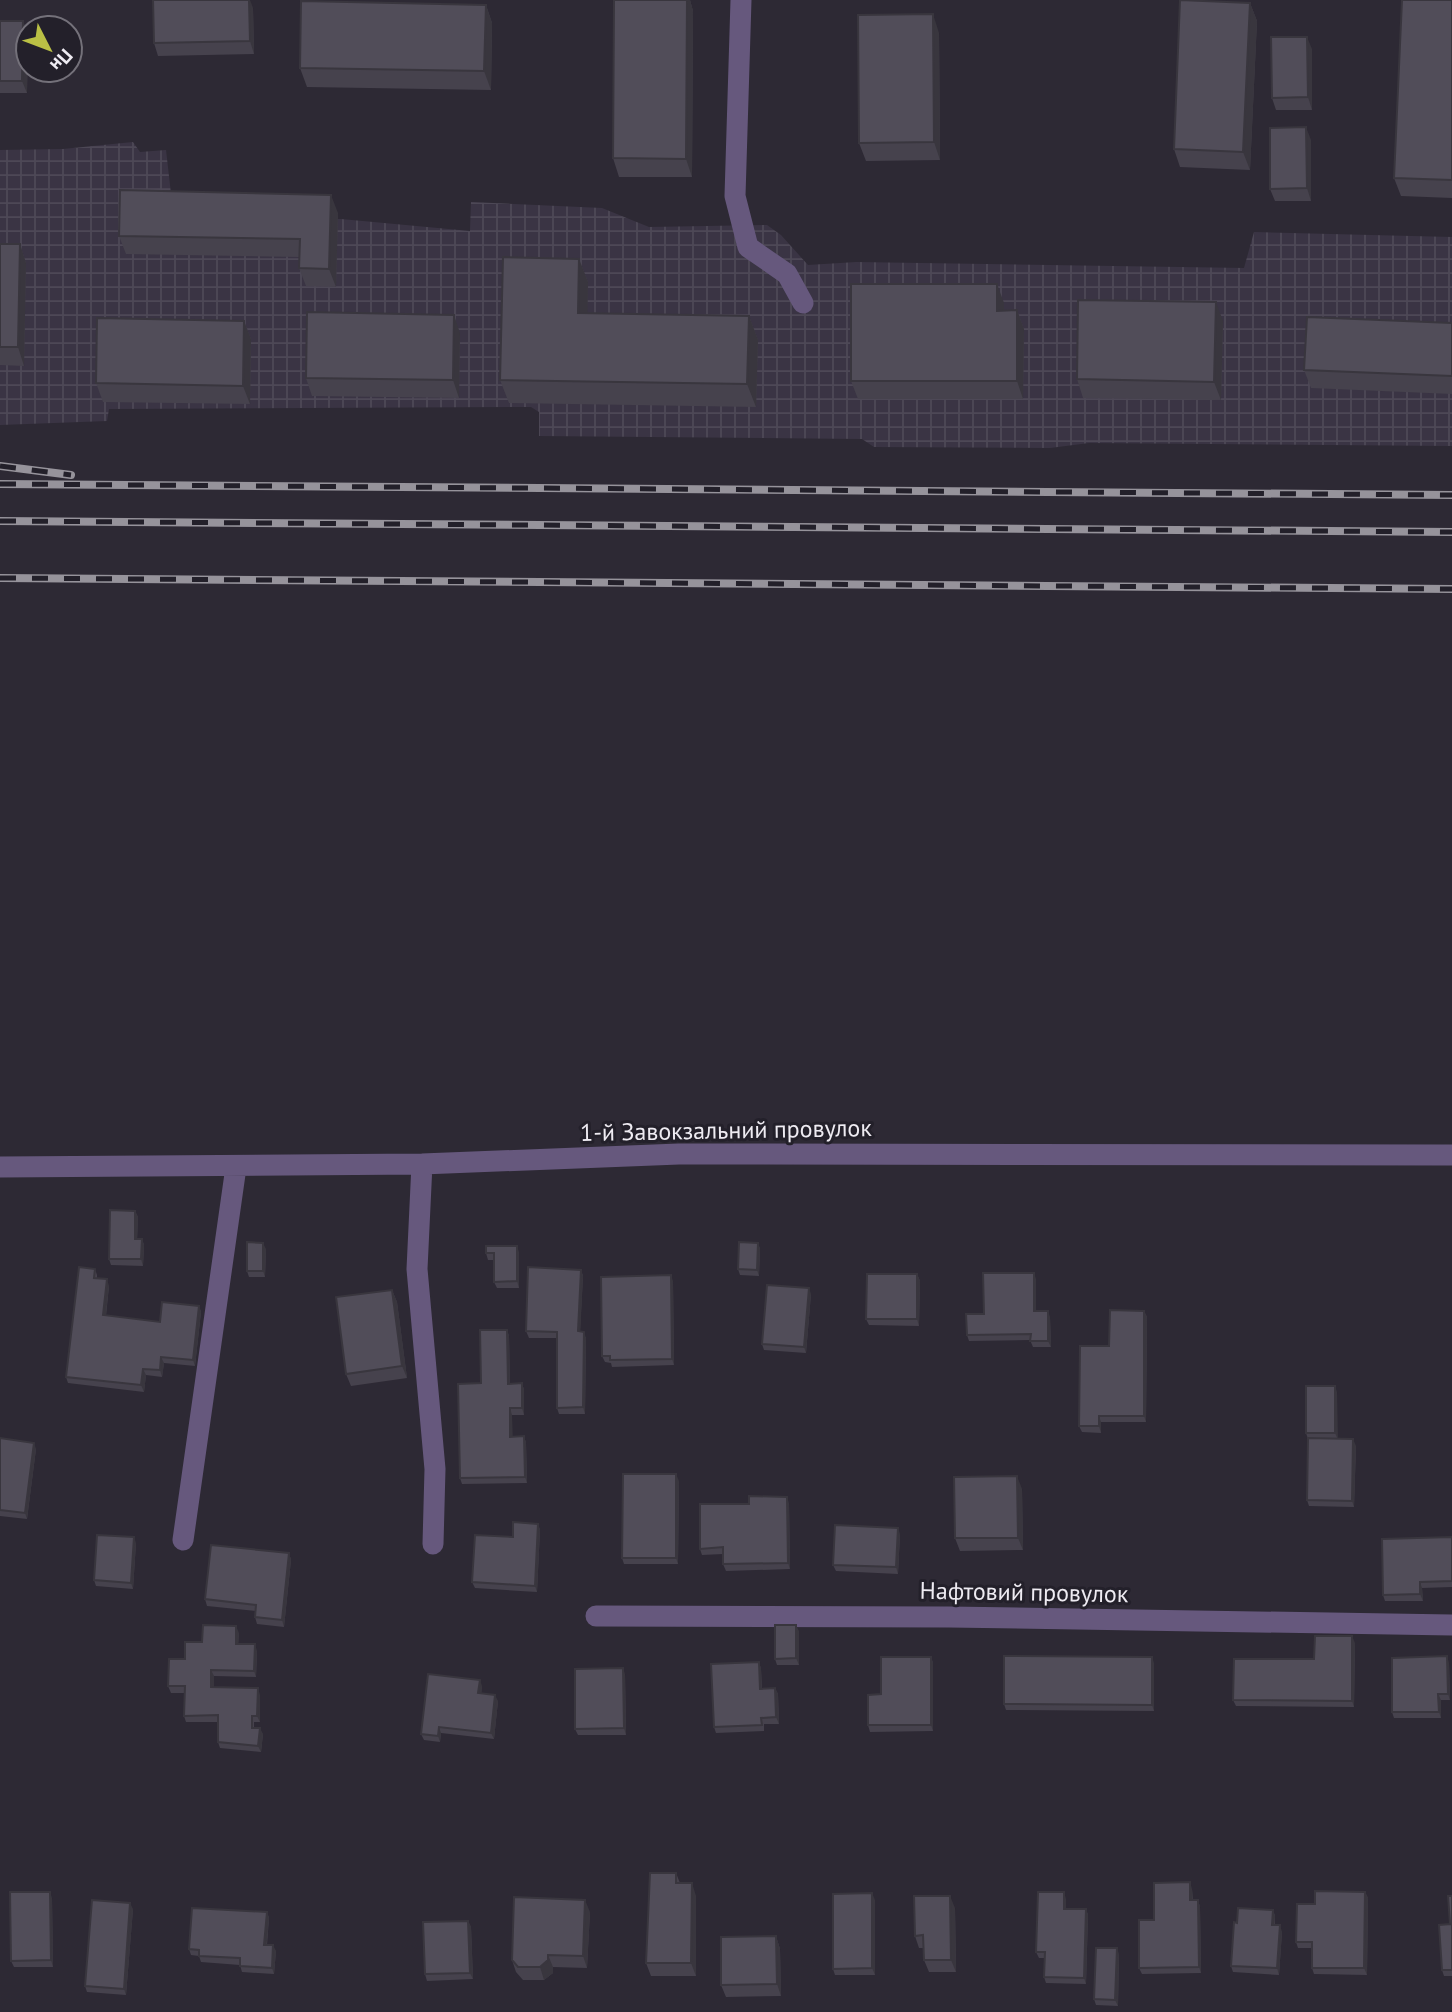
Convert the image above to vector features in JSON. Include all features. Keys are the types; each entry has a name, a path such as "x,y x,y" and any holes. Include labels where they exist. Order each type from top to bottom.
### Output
{"street":[{"path":"741,0 735,196 748,247 787,274 803,303"},
{"name":"1-й Завокзальний провулок","path":"0,1167 422,1164 679,1154 1452,1155"},
{"path":"422,1164 417,1269 435,1469 433,1544"},
{"path":"183,1540 236,1167"},
{"name":"Нафтовий провулок","path":"596,1616 949,1617 1452,1625"}],"shaded area":[{"path":"133,142 140,152 166,150 174,220 341,219 470,231 471,202 602,208 649,227 767,225 781,235 808,265 856,262 1244,268 1254,232 1452,237 1452,446 1089,443 1050,448 874,447 862,439 539,436 539,412 531,407 109,409 107,421 0,425 0,150 63,149"}],"building":[{"path":"153,0 249,0 250,41 154,43"},
{"path":"614,0 687,0 686,159 613,158"},
{"path":"1180,0 1250,3 1243,152 1174,149"},
{"path":"1402,0 1452,0 1452,180 1394,178"},
{"path":"301,1 486,5 484,71 300,68"},
{"path":"933,14 934,142 859,143 858,15"},
{"path":"0,21 14,21 14,81 0,81"},
{"path":"1271,37 1307,37 1308,97 1272,98"},
{"path":"1306,127 1307,188 1270,189 1270,128"},
{"path":"120,190 331,195 329,269 299,268 300,239 119,236"},
{"path":"0,244 20,244 18,347 0,347"},
{"path":"503,257 579,259 578,313 749,316 747,384 500,380"},
{"path":"851,284 997,284 997,311 1017,310 1017,381 851,381"},
{"path":"1078,300 1216,302 1214,382 1077,379"},
{"path":"307,312 454,315 453,380 306,378"},
{"path":"1307,317 1452,323 1452,376 1304,370"},
{"path":"97,318 244,321 243,386 96,383"},
{"path":"110,1210 135,1211 135,1239 142,1239 141,1259 109,1259"},
{"path":"247,1242 263,1243 263,1271 247,1271"},
{"path":"739,1242 758,1243 757,1270 738,1269"},
{"path":"486,1246 517,1246 517,1281 494,1282 494,1253 486,1253"},
{"path":"79,1267 95,1269 94,1278 107,1279 103,1315 160,1322 162,1302 199,1306 193,1360 161,1357 160,1370 143,1369 141,1385 66,1377"},
{"path":"528,1267 581,1270 578,1331 584,1332 583,1407 557,1408 557,1332 526,1331"},
{"path":"983,1273 1034,1273 1034,1311 1048,1311 1048,1341 1030,1341 1031,1334 967,1335 966,1314 984,1314"},
{"path":"867,1274 917,1274 917,1319 866,1319"},
{"path":"671,1275 672,1359 610,1360 610,1356 602,1356 601,1277"},
{"path":"767,1285 809,1288 804,1347 762,1344"},
{"path":"392,1290 402,1366 346,1374 336,1297"},
{"path":"1110,1310 1144,1311 1144,1416 1099,1416 1099,1426 1079,1426 1080,1346 1109,1346"},
{"path":"480,1330 507,1330 508,1384 522,1383 522,1408 510,1408 510,1437 524,1436 525,1477 460,1478 458,1384 481,1383"},
{"path":"1306,1386 1335,1386 1335,1433 1306,1433"},
{"path":"0,1438 34,1443 25,1513 0,1510"},
{"path":"1308,1438 1353,1439 1352,1501 1307,1500"},
{"path":"623,1474 676,1474 676,1558 622,1558"},
{"path":"1017,1476 1018,1538 955,1538 954,1477"},
{"path":"749,1496 787,1497 788,1563 723,1564 723,1547 700,1549 700,1504 749,1504"},
{"path":"513,1522 538,1524 535,1586 472,1582 475,1535 513,1537"},
{"path":"835,1525 898,1528 896,1567 833,1565"},
{"path":"97,1535 134,1537 131,1583 94,1580"},
{"path":"1452,1537 1452,1581 1420,1582 1420,1594 1383,1595 1382,1539"},
{"path":"211,1545 289,1553 282,1620 255,1617 256,1605 205,1599"},
{"path":"203,1625 236,1626 236,1644 255,1644 254,1671 211,1670 211,1687 258,1688 257,1716 252,1716 252,1728 260,1728 258,1746 218,1742 218,1715 184,1716 185,1686 168,1686 169,1659 185,1659 185,1642 202,1642"},
{"path":"775,1625 796,1625 796,1658 775,1659"},
{"path":"1315,1636 1352,1636 1352,1701 1233,1700 1234,1659 1314,1659"},
{"path":"1004,1656 1152,1657 1152,1705 1004,1704"},
{"path":"1447,1656 1448,1694 1438,1694 1439,1712 1392,1712 1392,1658"},
{"path":"881,1657 931,1657 931,1725 868,1725 868,1695 881,1694"},
{"path":"759,1662 760,1689 775,1688 776,1717 761,1718 762,1725 714,1727 711,1664"},
{"path":"623,1668 624,1728 575,1729 575,1669"},
{"path":"428,1674 480,1680 478,1693 495,1695 491,1733 439,1727 438,1736 421,1734"},
{"path":"650,1873 676,1873 676,1883 692,1883 691,1963 646,1963"},
{"path":"1190,1882 1190,1900 1198,1900 1199,1967 1139,1968 1139,1920 1154,1920 1154,1883"},
{"path":"1315,1891 1365,1892 1364,1968 1312,1968 1312,1942 1296,1942 1297,1904 1315,1904"},
{"path":"10,1892 50,1892 51,1960 11,1961"},
{"path":"1038,1892 1064,1892 1064,1909 1086,1909 1084,1978 1044,1977 1045,1952 1036,1952"},
{"path":"872,1893 872,1968 833,1969 833,1894"},
{"path":"914,1896 950,1896 951,1960 924,1960 923,1935 915,1936"},
{"path":"1448,1896 1452,1896 1452,1970 1442,1970 1439,1925 1450,1924"},
{"path":"514,1897 585,1900 583,1956 548,1955 548,1960 540,1967 518,1967 512,1960"},
{"path":"92,1900 130,1903 124,1989 85,1986"},
{"path":"192,1908 267,1912 264,1945 273,1945 272,1968 240,1966 240,1958 199,1956 199,1950 189,1949"},
{"path":"1238,1908 1273,1910 1272,1925 1280,1925 1277,1968 1231,1966 1234,1922 1237,1923"},
{"path":"468,1921 470,1973 425,1974 423,1922"},
{"path":"776,1936 777,1984 721,1985 721,1937"},
{"path":"1096,1948 1117,1948 1115,2000 1094,1999"}],"railway":[{"path":"0,466 71,475"},
{"path":"0,484 1452,495"},
{"path":"0,521 1452,532"},
{"path":"0,578 1452,589"}]}
